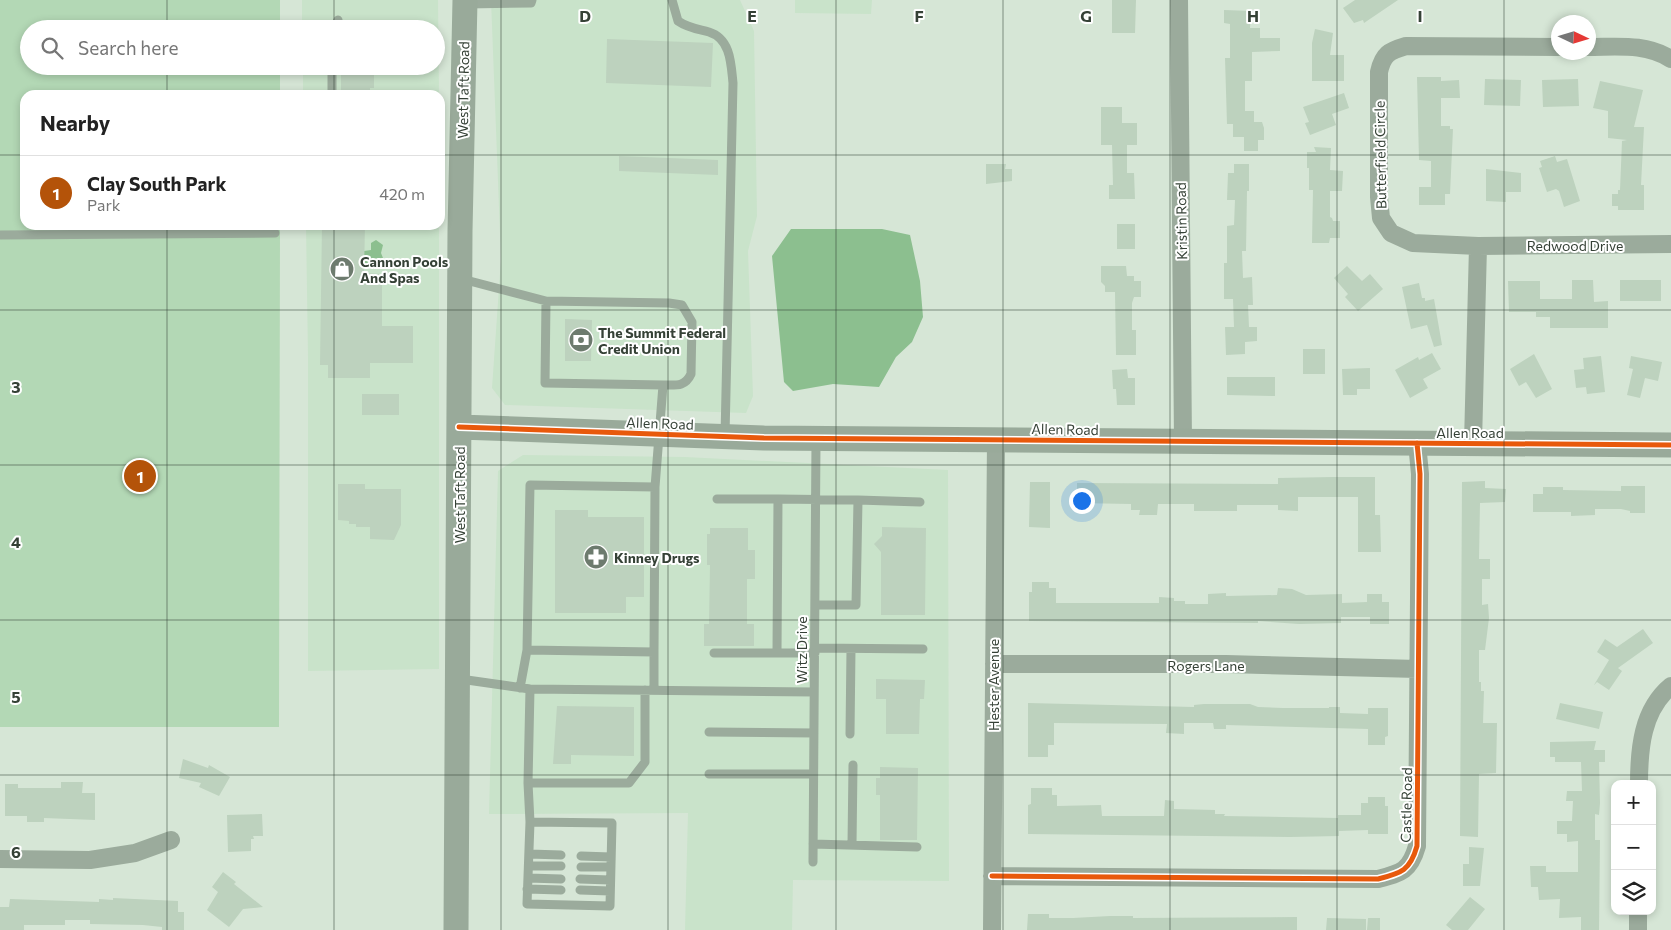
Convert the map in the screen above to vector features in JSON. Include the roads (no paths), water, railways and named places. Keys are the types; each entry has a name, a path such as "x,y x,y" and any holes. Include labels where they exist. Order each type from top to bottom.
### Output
{"street":[{"name":"Kristin Road","path":"1179,0 1183,442"},
{"name":"West Taft Road","path":"456,930 460,279 465,2"},
{"name":"Butterfield Circle","path":"1478,246 1413,243 1391,233 1381,218 1379,197 1379,72 1382,58 1389,51 1406,46 1551,47"},
{"path":"1596,47 1638,47 1657,50 1671,59"},
{"name":"Redwood Drive","path":"1478,246 1671,244"},
{"path":"1473,443 1478,246"},
{"name":"Allen Road","path":"459,427 816,438 1671,445"},
{"name":"Hester Avenue","path":"992,930 996,440"},
{"name":"Castle Road","path":"992,876 1378,878 1400,874 1413,861 1417,846 1420,474 1418,443"},
{"name":"Rogers Lane","path":"994,664 1226,664 1418,670"},
{"path":"1639,780 1639,756 1645,724 1664,692 1671,686"},
{"path":"0,859 90,860 135,853 172,840"},
{"path":"1638,915 1638,930"}],"lane":[{"path":"465,2 532,3 532,0"},
{"path":"672,0 678,21 687,27 712,33 724,43 731,58 732,93 725,436"},
{"path":"332,75 332,90"},
{"path":"0,235 275,232"},
{"path":"460,279 546,301 669,303 682,305 692,322 692,374 688,381 680,385 545,383 546,301"},
{"path":"528,783 629,783 645,762 649,690 654,652 654,487 663,385"},
{"name":"Witz Drive","path":"813,862 816,438"},
{"path":"520,688 527,650 530,485 654,487"},
{"path":"717,499 920,502"},
{"path":"777,653 778,499"},
{"path":"815,605 856,605 858,500"},
{"path":"714,653 777,653 851,648 923,649"},
{"path":"850,734 851,648"},
{"path":"527,650 654,652"},
{"path":"457,678 530,689 814,692"},
{"path":"530,689 528,783 530,822 527,904 610,906 612,823 530,822"},
{"path":"709,732 814,733"},
{"path":"852,845 853,764"},
{"path":"709,774 814,774"},
{"path":"813,844 917,847"},
{"path":"529,854 561,856"},
{"path":"581,856 611,857"},
{"path":"529,866 561,866"},
{"path":"581,867 611,867"},
{"path":"528,878 561,879"},
{"path":"580,879 610,880"},
{"path":"528,889 561,890"},
{"path":"580,890 610,891"}],"place":[{"name":"Cannon Pools And Spas","path":"342,269"},
{"name":"The Summit Federal Credit Union","path":"581,340"},
{"name":"Clay South Park","path":"140,476"},
{"name":"Kinney Drugs","path":"596,557"}]}
